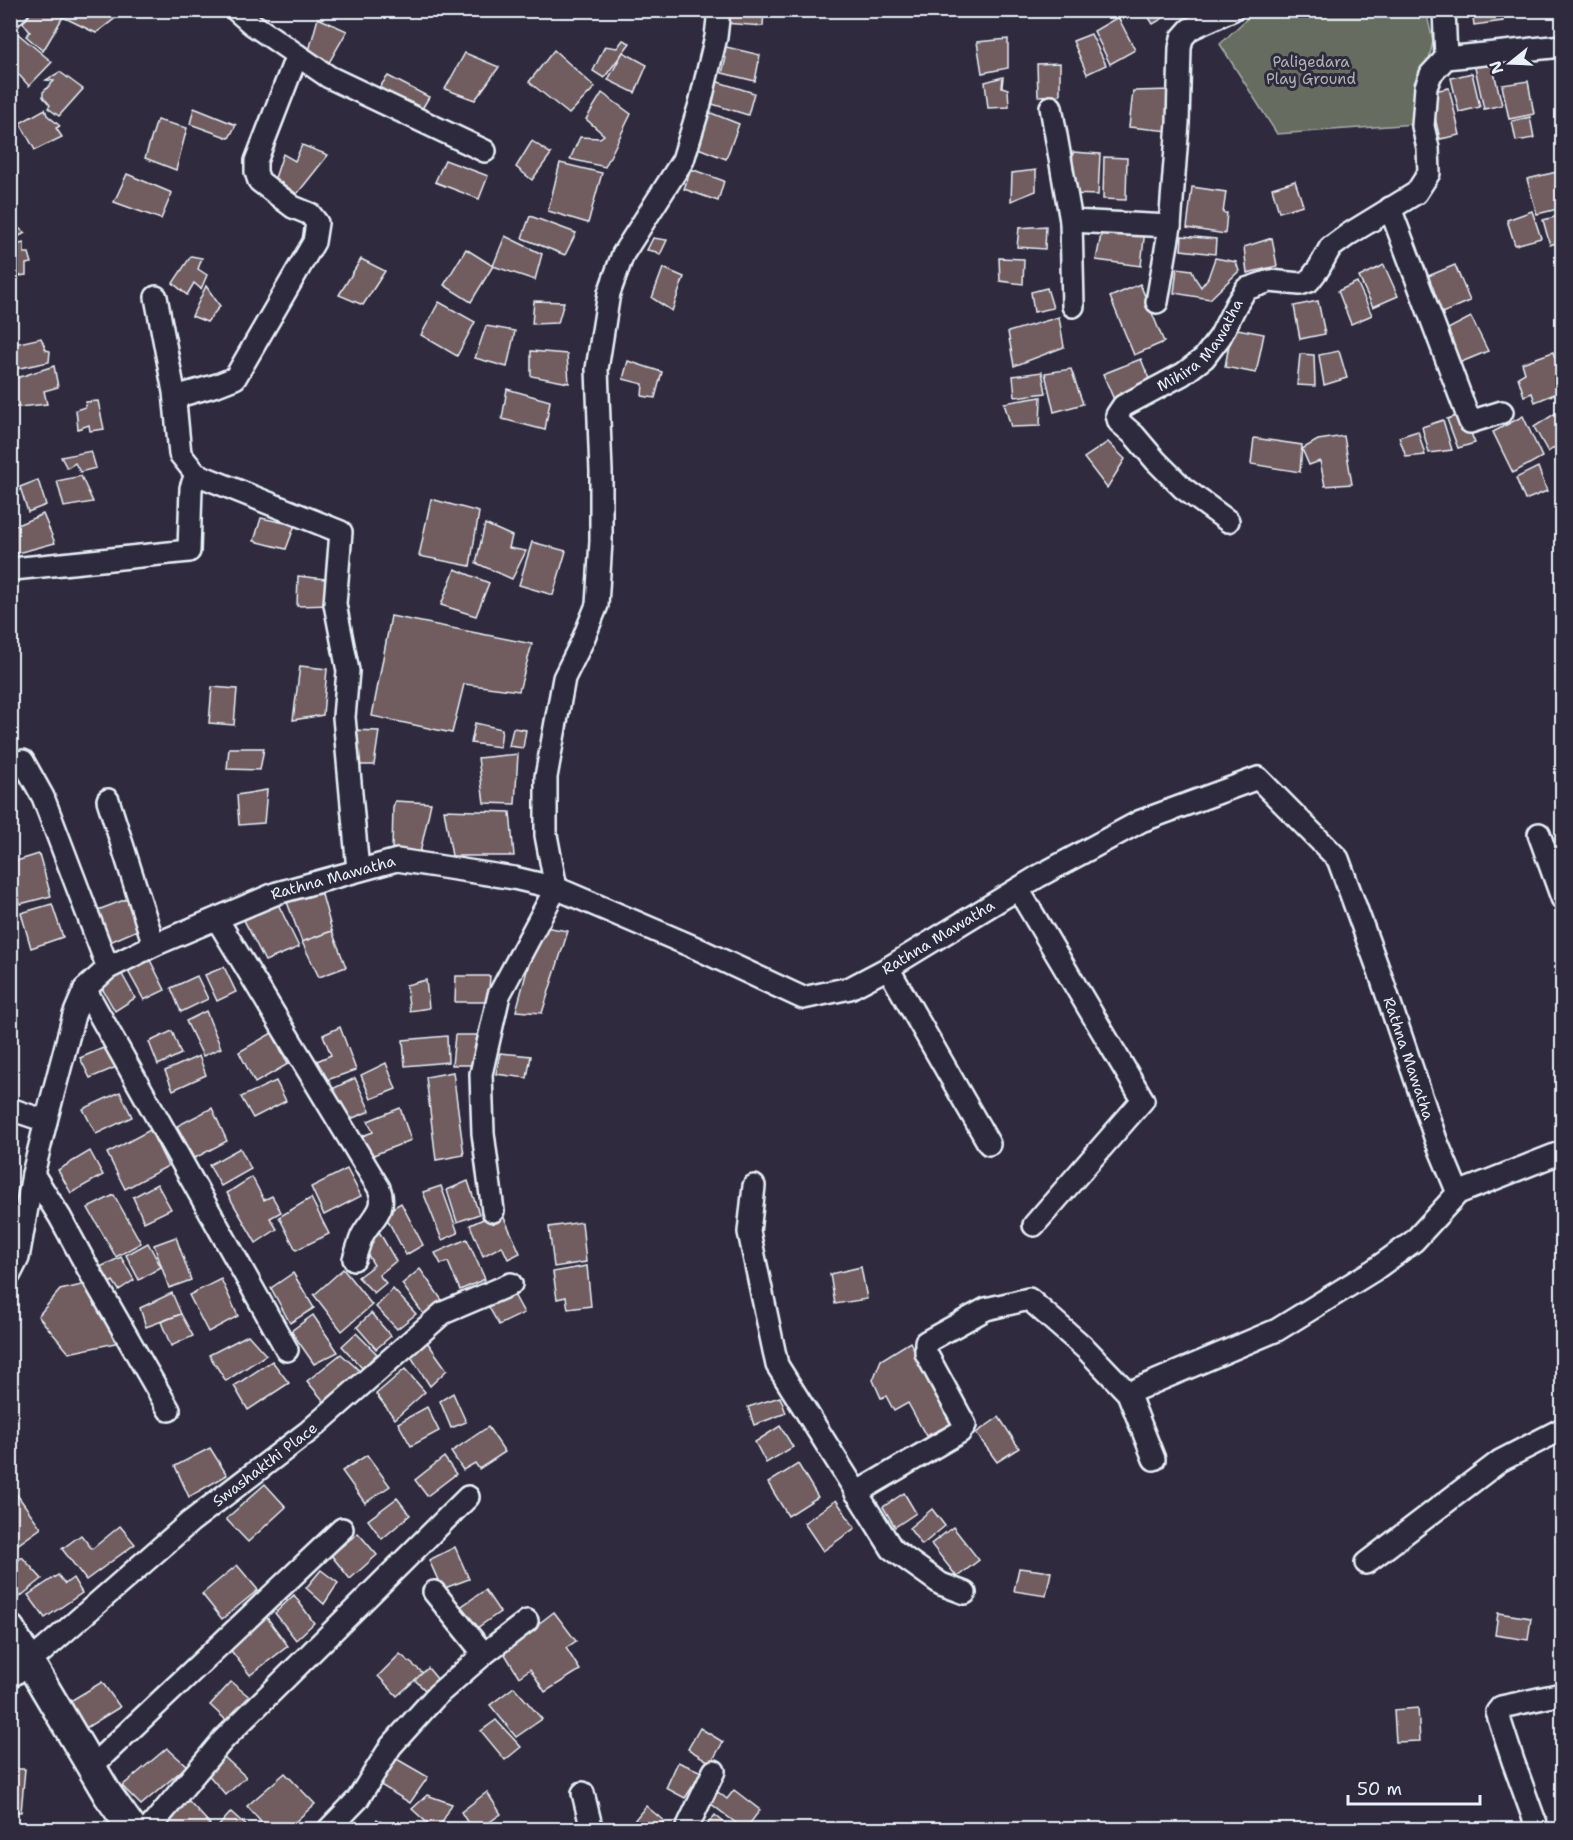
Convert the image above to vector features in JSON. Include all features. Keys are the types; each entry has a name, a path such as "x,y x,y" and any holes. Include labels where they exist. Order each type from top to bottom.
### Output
{"street":[{"path":"10,17 18,10"},
{"path":"236,10 252,24 329,77 485,151"},
{"path":"493,1211 483,1133 481,1074 499,995 556,888 546,835 546,777 564,678 597,606 601,541 601,472 597,369 609,293 623,254 683,160 716,37 719,10"},
{"path":"1444,10 1446,58 1563,46"},
{"path":"1157,302 1170,226 1182,38 1190,29 1230,11"},
{"path":"175,397 217,386 235,378 314,242 317,223 310,214 293,207 260,181 256,172 256,161 297,55"},
{"name":"Mihira Mawatha","path":"1228,521 1177,481 1119,422 1117,416 1123,406 1183,374 1203,358 1220,337 1246,289 1270,281 1300,284 1309,281 1330,248 1416,193 1430,173 1423,126 1425,97 1431,74 1446,58"},
{"path":"1051,107 1071,221 1072,306"},
{"path":"1390,208 1470,422 1502,412"},
{"path":"1071,221 1170,226"},
{"path":"156,297 175,397 180,454 196,474 341,532 335,604 348,670 344,717 358,870"},
{"path":"13,569 189,551 191,488 196,474"},
{"path":"23,761 43,797 108,968"},
{"name":"Rathna Mawatha","path":"10,1274 18,1258 33,1174 46,1120 74,1015 85,988 108,968 154,945 277,893 397,860 514,878 556,888 696,948 803,998 850,988 888,968 1018,889 1141,821 1258,778 1338,859 1379,971 1436,1140 1458,1193"},
{"path":"108,800 154,945"},
{"path":"1539,834 1563,898"},
{"path":"1018,889 1143,1100 1034,1225"},
{"path":"217,919 382,1196 381,1209 363,1235 354,1259"},
{"path":"888,968 989,1144"},
{"path":"85,988 287,1350"},
{"path":"10,1109 46,1120"},
{"path":"1128,1393 1277,1330 1374,1270 1414,1241 1458,1193 1563,1152"},
{"path":"33,1174 60,1217 169,1410"},
{"path":"754,1186 749,1232 777,1365 892,1549 941,1584 965,1593"},
{"name":"Swashakthi Place","path":"20,1669 190,1521 309,1431 443,1313 511,1284"},
{"path":"856,1493 960,1432 965,1425 926,1353 926,1342 986,1309 1029,1299 1086,1349 1128,1393 1154,1459"},
{"path":"1366,1563 1500,1461 1563,1429"},
{"path":"148,1830 223,1740 468,1497"},
{"path":"91,1767 342,1529"},
{"path":"434,1592 484,1654"},
{"path":"328,1830 358,1799 391,1746 437,1695 484,1654 527,1621"},
{"path":"10,1629 20,1669 91,1767 133,1830"},
{"path":"1538,1830 1497,1712 1501,1707 1563,1694"},
{"path":"686,1830 714,1771"},
{"path":"583,1793 592,1830"}],"green space":[{"name":"Paligedara Play Ground","path":"1256,10 1426,11 1433,41 1415,124 1277,134 1220,44"}],"building":[{"path":"27,10 52,10 63,17 43,51 26,36 30,32 21,20"},
{"path":"71,10 126,10 96,33 63,17"},
{"path":"725,10 764,10 763,26 724,23"},
{"path":"1144,10 1177,10 1153,24"},
{"path":"1472,10 1501,10 1503,21 1474,25"},
{"path":"1118,17 1135,50 1110,64 1094,31"},
{"path":"318,18 347,31 327,66 307,58"},
{"path":"17,33 52,62 29,86 10,65 10,40"},
{"path":"1091,34 1106,65 1087,74 1073,41"},
{"path":"1008,39 1008,68 982,73 977,42"},
{"path":"623,40 630,43 604,78 593,71 605,46 617,48"},
{"path":"718,45 760,55 755,81 722,73 726,58 716,55"},
{"path":"554,50 595,87 569,114 529,82"},
{"path":"623,52 647,65 635,93 608,80"},
{"path":"465,53 499,67 475,100 445,89"},
{"path":"1491,60 1502,105 1484,109 1474,63"},
{"path":"1060,63 1060,95 1038,96 1037,64"},
{"path":"60,72 83,89 59,116 48,108 50,105 43,97 43,92 54,81 46,80"},
{"path":"1472,73 1480,107 1459,112 1451,78"},
{"path":"388,76 429,97 419,114 375,93"},
{"path":"1003,77 1002,87 1008,89 1009,107 988,108 985,82"},
{"path":"715,81 754,93 748,115 709,103"},
{"path":"1528,81 1534,114 1509,119 1502,85"},
{"path":"1449,88 1460,135 1440,139 1429,92"},
{"path":"1172,90 1170,131 1129,127 1133,91"},
{"path":"602,93 631,114 605,167 570,159 580,137 600,138 604,135 586,119"},
{"path":"194,108 236,125 229,138 190,124"},
{"path":"45,109 47,115 60,126 56,128 62,137 35,150 20,123"},
{"path":"706,111 739,124 726,159 693,146"},
{"path":"1530,117 1534,138 1516,141 1512,121"},
{"path":"157,120 187,128 176,170 145,158"},
{"path":"532,141 551,154 532,180 516,167"},
{"path":"302,145 328,155 297,194 275,178 283,154 295,161"},
{"path":"1073,152 1100,154 1098,195 1070,194"},
{"path":"1104,157 1127,158 1126,200 1103,199"},
{"path":"445,160 488,176 479,199 435,182"},
{"path":"560,163 602,173 588,223 548,211"},
{"path":"691,169 724,181 718,201 684,189"},
{"path":"1036,170 1036,191 1011,201 1012,173"},
{"path":"1561,171 1562,208 1537,214 1527,179"},
{"path":"127,174 172,193 161,219 114,202"},
{"path":"1295,181 1303,205 1279,212 1272,188"},
{"path":"1192,187 1226,192 1223,213 1227,213 1225,234 1187,228"},
{"path":"1532,211 1541,238 1515,245 1507,220"},
{"path":"1562,215 1562,241 1550,245 1543,220"},
{"path":"530,216 576,233 565,255 522,238"},
{"path":"10,221 25,233 10,241"},
{"path":"1103,225 1145,229 1141,266 1096,260"},
{"path":"1046,226 1045,249 1017,247 1019,228"},
{"path":"505,236 542,254 535,280 493,266"},
{"path":"1182,236 1216,239 1215,254 1181,250"},
{"path":"653,238 667,240 660,255 647,250"},
{"path":"1272,238 1277,266 1247,273 1244,247"},
{"path":"24,243 24,253 29,253 32,263 26,264 26,275 10,277 10,246"},
{"path":"466,249 493,266 471,302 444,285"},
{"path":"191,256 202,258 198,269 207,275 201,289 194,283 187,295 173,283"},
{"path":"999,258 1024,259 1023,284 1000,281"},
{"path":"1215,258 1236,262 1239,271 1210,299 1174,293 1177,268 1192,270 1201,287 1208,278"},
{"path":"361,259 385,271 363,305 339,295"},
{"path":"1384,265 1398,296 1373,307 1359,277"},
{"path":"1455,265 1470,301 1442,313 1426,277"},
{"path":"663,268 684,277 672,311 652,298"},
{"path":"1357,282 1372,315 1351,324 1338,291"},
{"path":"1140,284 1164,342 1134,355 1110,297"},
{"path":"206,286 220,306 207,322 192,316"},
{"path":"1047,288 1053,308 1034,312 1031,292"},
{"path":"534,301 564,302 558,323 532,324"},
{"path":"1318,301 1325,334 1300,339 1294,306"},
{"path":"439,302 475,322 457,356 421,335"},
{"path":"1059,317 1064,347 1014,366 1008,332"},
{"path":"1471,317 1488,351 1459,363 1444,331"},
{"path":"486,326 515,331 507,367 475,358"},
{"path":"1232,328 1264,334 1256,373 1225,367"},
{"path":"41,338 46,350 50,351 49,362 10,370 10,357 12,357 10,345"},
{"path":"531,351 567,354 569,383 531,376"},
{"path":"1339,351 1347,378 1324,385 1319,355"},
{"path":"1553,352 1562,377 1562,391 1535,402 1532,393 1524,396 1518,377 1525,373 1522,363"},
{"path":"1300,354 1314,355 1315,386 1297,385"},
{"path":"1141,359 1152,386 1115,402 1103,374"},
{"path":"628,361 662,372 655,398 642,396 643,384 623,379"},
{"path":"54,366 58,387 44,391 47,404 10,408 10,380"},
{"path":"1071,369 1083,404 1054,412 1045,373"},
{"path":"1042,372 1046,393 1015,397 1013,376"},
{"path":"507,389 550,401 545,430 502,419"},
{"path":"1041,397 1040,426 1011,427 1004,403"},
{"path":"98,401 104,429 90,431 89,425 78,429 76,410 85,407 86,402"},
{"path":"1562,409 1562,442 1548,452 1534,427"},
{"path":"1463,414 1475,443 1458,448 1447,419"},
{"path":"1523,416 1542,457 1513,473 1493,432"},
{"path":"1443,420 1452,450 1429,453 1422,427"},
{"path":"1418,431 1425,455 1406,457 1399,437"},
{"path":"1344,436 1352,484 1325,486 1320,461 1309,465 1302,449 1318,440"},
{"path":"1254,438 1302,445 1300,472 1251,464"},
{"path":"1108,442 1125,459 1107,488 1084,458"},
{"path":"91,451 96,468 80,472 75,463 67,468 61,457"},
{"path":"1538,467 1547,491 1525,500 1516,478"},
{"path":"81,476 93,502 64,507 57,481"},
{"path":"38,480 46,505 28,512 20,487"},
{"path":"431,499 479,512 470,566 419,556"},
{"path":"43,514 55,543 10,555 10,528"},
{"path":"261,518 295,525 286,549 254,541"},
{"path":"485,524 512,536 509,548 526,551 512,579 476,563"},
{"path":"532,542 566,551 553,595 519,585"},
{"path":"455,569 489,583 476,616 441,605"},
{"path":"298,576 334,580 332,605 297,606"},
{"path":"391,616 532,644 519,691 464,684 452,733 372,716"},
{"path":"300,666 327,669 323,715 293,720"},
{"path":"212,687 237,689 234,725 209,723"},
{"path":"475,723 502,729 500,747 471,743"},
{"path":"513,728 526,730 523,748 509,746"},
{"path":"350,730 379,731 374,765 352,765"},
{"path":"229,748 264,748 260,770 227,769"},
{"path":"518,754 515,804 484,803 478,758"},
{"path":"267,790 264,823 239,825 237,795"},
{"path":"395,801 431,803 420,853 392,850"},
{"path":"444,810 510,812 514,856 452,856"},
{"path":"39,854 51,896 20,904 10,863"},
{"path":"321,891 332,931 302,942 287,902"},
{"path":"132,897 142,928 110,942 98,910"},
{"path":"52,904 63,937 31,948 21,913"},
{"path":"278,904 299,947 265,961 244,920"},
{"path":"10,909 14,931 10,932"},
{"path":"539,926 568,931 542,1013 516,1011"},
{"path":"332,931 346,967 319,977 302,942"},
{"path":"150,960 165,990 144,1000 128,971"},
{"path":"224,967 236,992 217,1001 205,975"},
{"path":"119,969 135,998 115,1011 98,981"},
{"path":"197,976 208,999 181,1012 171,988"},
{"path":"456,976 490,976 488,1002 455,1002"},
{"path":"426,980 429,1008 410,1011 406,985"},
{"path":"10,985 14,985 12,1013 10,1012"},
{"path":"206,1011 221,1048 203,1056 186,1021"},
{"path":"340,1027 356,1070 324,1081 317,1061 331,1055 323,1035"},
{"path":"172,1031 181,1054 158,1065 149,1042"},
{"path":"272,1033 288,1064 255,1083 239,1052"},
{"path":"455,1035 485,1035 479,1065 452,1065"},
{"path":"447,1036 448,1062 405,1066 403,1040"},
{"path":"108,1046 119,1066 90,1078 80,1058"},
{"path":"500,1053 531,1056 527,1078 496,1074"},
{"path":"199,1056 206,1075 173,1090 165,1071"},
{"path":"386,1063 396,1089 371,1099 361,1075"},
{"path":"453,1072 464,1155 436,1160 426,1077"},
{"path":"355,1078 370,1111 348,1120 338,1098 332,1100 328,1091"},
{"path":"276,1081 286,1101 253,1118 241,1097"},
{"path":"120,1092 132,1117 96,1134 83,1109"},
{"path":"212,1108 227,1141 195,1158 177,1126"},
{"path":"400,1108 411,1140 371,1156 362,1136 373,1132 368,1121"},
{"path":"150,1130 168,1166 125,1189 107,1153"},
{"path":"240,1148 251,1169 221,1186 209,1165"},
{"path":"90,1151 103,1175 71,1193 58,1170"},
{"path":"347,1169 361,1196 324,1215 311,1187"},
{"path":"252,1177 264,1200 272,1196 281,1212 270,1218 277,1229 256,1243 227,1193"},
{"path":"468,1181 479,1214 457,1222 447,1190"},
{"path":"157,1184 171,1209 144,1222 133,1197"},
{"path":"441,1186 458,1233 442,1240 423,1192"},
{"path":"114,1195 141,1243 116,1257 88,1208"},
{"path":"311,1198 329,1234 296,1250 279,1217"},
{"path":"401,1203 423,1245 406,1255 384,1213"},
{"path":"501,1211 520,1253 508,1259 502,1246 483,1256 470,1225"},
{"path":"582,1222 586,1262 554,1267 549,1227"},
{"path":"378,1230 396,1261 379,1275 386,1283 374,1293 358,1277 374,1265 360,1242"},
{"path":"176,1237 191,1280 169,1288 154,1245"},
{"path":"467,1239 485,1279 460,1290 448,1262 441,1264 435,1253"},
{"path":"148,1243 161,1267 139,1280 126,1255"},
{"path":"121,1257 134,1280 119,1290 113,1281 106,1285 96,1269"},
{"path":"587,1266 591,1306 568,1309 566,1297 557,1299 553,1272"},
{"path":"861,1267 867,1299 835,1304 830,1274"},
{"path":"343,1269 372,1305 342,1331 314,1295"},
{"path":"420,1269 444,1303 424,1315 402,1284"},
{"path":"293,1273 314,1308 290,1323 271,1288"},
{"path":"221,1279 238,1316 208,1332 189,1295"},
{"path":"86,1284 120,1342 69,1353 38,1316 60,1290"},
{"path":"393,1289 416,1314 397,1329 376,1307"},
{"path":"511,1289 524,1313 499,1325 486,1302"},
{"path":"172,1293 181,1314 146,1327 140,1308"},
{"path":"371,1313 391,1336 376,1349 357,1327"},
{"path":"181,1314 193,1336 171,1346 161,1322"},
{"path":"313,1315 338,1352 314,1364 291,1331"},
{"path":"356,1333 377,1354 362,1368 342,1346"},
{"path":"248,1335 266,1355 226,1381 209,1355"},
{"path":"425,1339 447,1370 430,1386 408,1352"},
{"path":"910,1342 954,1423 926,1436 908,1403 894,1411 886,1396 881,1398 873,1380 881,1360"},
{"path":"341,1354 362,1373 327,1405 307,1381"},
{"path":"272,1361 289,1383 248,1410 234,1386"},
{"path":"405,1369 425,1392 395,1419 376,1394"},
{"path":"453,1393 466,1422 451,1428 440,1401"},
{"path":"780,1397 786,1413 754,1425 748,1407"},
{"path":"427,1407 439,1431 411,1446 398,1423"},
{"path":"999,1417 1019,1448 997,1462 976,1433"},
{"path":"780,1426 793,1447 766,1463 755,1442"},
{"path":"488,1427 505,1452 479,1469 475,1463 463,1470 451,1452"},
{"path":"210,1448 227,1475 189,1497 175,1466"},
{"path":"367,1455 390,1486 365,1503 342,1471"},
{"path":"444,1457 456,1474 427,1496 415,1480"},
{"path":"798,1464 818,1497 788,1516 768,1483"},
{"path":"265,1484 286,1507 248,1542 226,1519"},
{"path":"13,1489 41,1528 10,1550 10,1491"},
{"path":"904,1493 916,1513 895,1527 883,1507"},
{"path":"397,1498 410,1515 382,1539 368,1520"},
{"path":"836,1500 855,1528 823,1551 804,1523"},
{"path":"932,1509 945,1526 922,1545 909,1528"},
{"path":"120,1526 135,1544 86,1580 62,1549 81,1535 92,1549"},
{"path":"953,1527 979,1560 957,1577 931,1544"},
{"path":"358,1533 377,1555 350,1579 331,1555"},
{"path":"455,1547 469,1579 442,1589 429,1560"},
{"path":"22,1557 42,1579 11,1604 10,1568"},
{"path":"237,1565 258,1590 222,1619 202,1594"},
{"path":"1019,1568 1051,1572 1046,1596 1014,1591"},
{"path":"321,1570 338,1583 324,1604 306,1588"},
{"path":"58,1575 65,1584 73,1578 82,1593 45,1618 28,1595"},
{"path":"485,1590 500,1612 474,1630 459,1608"},
{"path":"294,1595 314,1623 296,1640 275,1613"},
{"path":"263,1612 288,1646 250,1675 225,1643"},
{"path":"554,1612 576,1641 566,1648 580,1670 545,1692 530,1669 519,1677 503,1651"},
{"path":"1498,1613 1531,1618 1528,1640 1495,1635"},
{"path":"400,1654 423,1673 397,1696 378,1676"},
{"path":"428,1668 439,1681 428,1693 415,1680"},
{"path":"102,1682 120,1707 81,1731 62,1706"},
{"path":"231,1682 251,1698 228,1722 210,1705"},
{"path":"514,1687 542,1719 516,1737 490,1705"},
{"path":"1418,1708 1420,1741 1396,1742 1394,1710"},
{"path":"496,1720 521,1747 505,1760 481,1731"},
{"path":"700,1728 723,1742 711,1763 688,1749"},
{"path":"167,1748 187,1766 141,1805 122,1786"},
{"path":"223,1756 246,1777 226,1795 205,1771"},
{"path":"395,1758 428,1777 410,1803 379,1784"},
{"path":"678,1762 702,1772 685,1798 666,1788"},
{"path":"10,1769 25,1769 21,1812 10,1811"},
{"path":"285,1773 315,1804 286,1830 268,1830 247,1806"},
{"path":"734,1790 760,1810 745,1830 710,1803 718,1792 727,1799"},
{"path":"487,1792 501,1814 478,1830 472,1830 461,1812"},
{"path":"427,1795 452,1804 438,1830 435,1830 412,1809"},
{"path":"188,1800 210,1824 205,1830 167,1830 161,1824"},
{"path":"646,1806 664,1821 657,1830 633,1830 629,1827"},
{"path":"231,1812 251,1830 215,1830"},
{"path":"715,1815 733,1830 703,1830"},
{"path":"377,1819 393,1830 371,1830"},
{"path":"1502,1823 1504,1830 1487,1830"},
{"path":"1452,1824 1454,1830 1435,1830"}]}
